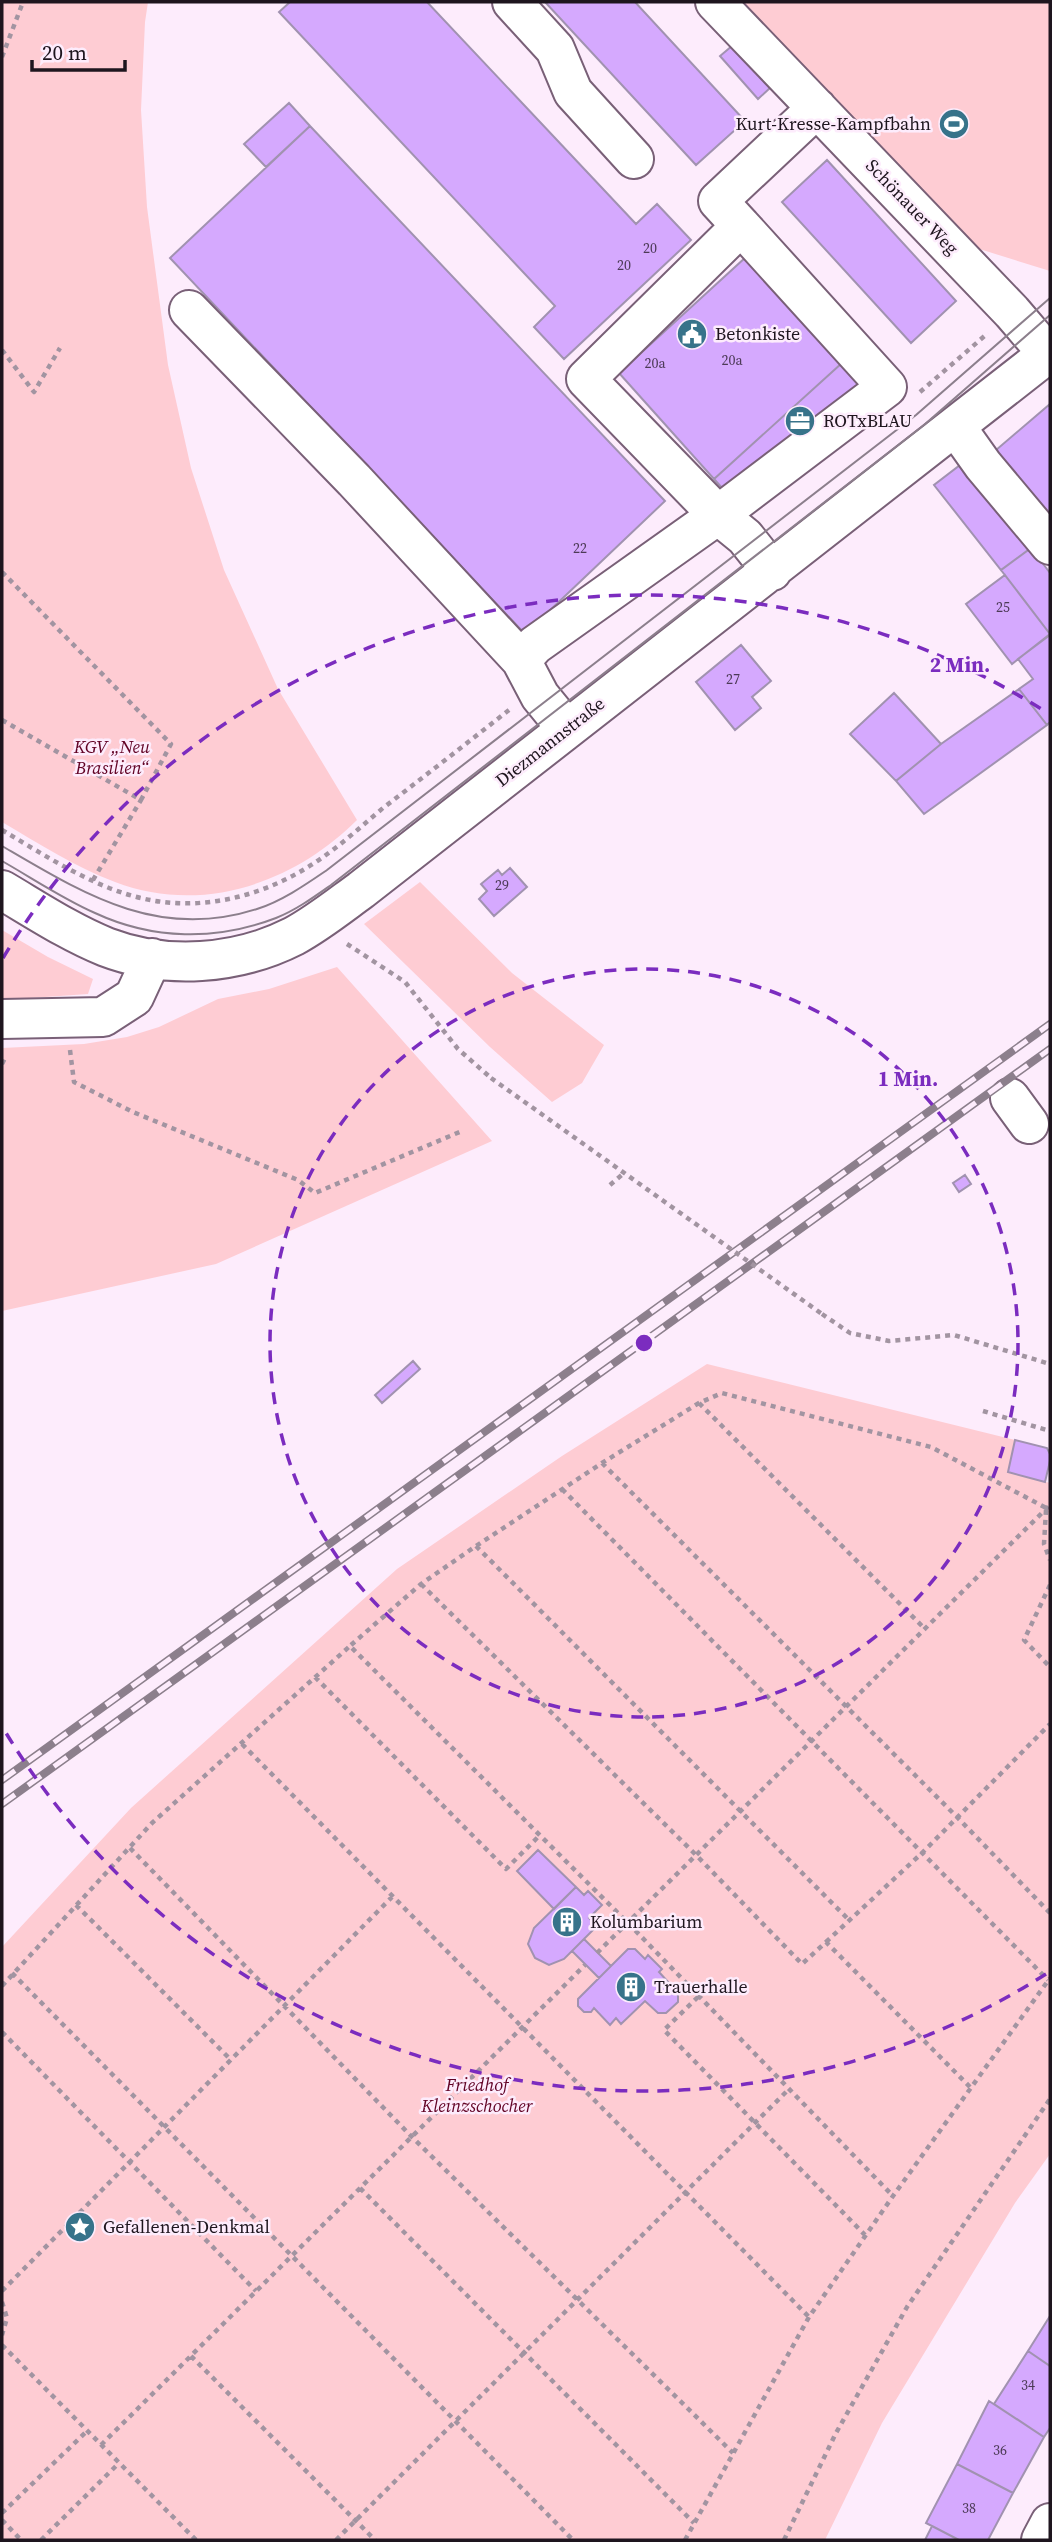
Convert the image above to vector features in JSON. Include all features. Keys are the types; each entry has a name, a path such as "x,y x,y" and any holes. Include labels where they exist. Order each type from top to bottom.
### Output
{"street":[{"path":"512,2 555,50 573,92 634,159"},
{"name":"Schönauer Weg","path":"715,2 1049,353"},
{"path":"521,660 536,645 718,515 887,387 718,201 817,108"},
{"path":"741,226 586,379 718,515 744,537 772,571"},
{"path":"190,310 354,480 521,660 540,696 567,729"},
{"name":"Diezmannstraße","path":"2,890 87,938 120,951 152,958 187,961 220,959 252,953 296,935 361,890 1049,353"},
{"path":"956,427 983,465 1050,545"},
{"path":"2,1019 103,1017 134,997 152,958"},
{"path":"1041,2540 1050,2523"}],"path":[{"path":"2,57 23,2"},
{"path":"2,350 34,392 60,348"},
{"path":"2,572 171,744 93,880"},
{"path":"2,720 141,800"},
{"path":"344,942 405,982 457,1048 491,1078 850,1333 889,1340 954,1335 1050,1364"},
{"path":"67,1018 74,1082 133,1112 298,1180 315,1194 462,1131"},
{"path":"2,1064 6,1056"},
{"path":"610,1185 624,1173"},
{"path":"2,1986 152,1823 421,1584 602,1462 699,1403 722,1393 931,1447 1049,1508"},
{"path":"699,1403 925,1629"},
{"path":"983,1411 1050,1431"},
{"path":"602,1462 1050,1913"},
{"path":"562,1489 810,1742 1049,1979 892,2196 809,2317 685,2540"},
{"path":"1049,1508 1044,1544 1050,1560"},
{"path":"597,1953 1049,1508"},
{"path":"477,1546 850,1921"},
{"path":"421,1584 696,1855 802,1964 922,1853 1050,1724"},
{"path":"1050,1585 1024,1640 1050,1667"},
{"path":"351,1646 628,1923 892,2196"},
{"path":"315,1677 506,1868 540,1835"},
{"path":"242,1744 521,2029 809,2317"},
{"path":"130,1848 412,2137 733,2453"},
{"path":"2,2291 392,1897"},
{"path":"76,1905 231,2060"},
{"path":"826,1942 971,2088"},
{"path":"101,2445 585,1965"},
{"path":"12,1973 573,2540"},
{"path":"698,1997 664,2030 865,2235"},
{"path":"2,2032 256,2291"},
{"path":"336,2540 687,2194 788,2090"},
{"path":"784,2540 835,2432 907,2307 1050,2099"},
{"path":"360,2188 694,2523"},
{"path":"2,2302 7,2318 2,2335"},
{"path":"2,2345 196,2540"},
{"path":"191,2356 375,2540"},
{"path":"2,2513 87,2431"},
{"path":"41,2540 119,2463"},
{"path":"2,2521 21,2540"}],"green space":[{"name":"KGV „Neu Brasilien“","path":"2,2 148,2 141,110 147,207 168,365 191,468 224,570 278,689 357,820 333,842 306,860 246,887 215,893 182,895 148,892 115,882 86,869 2,822"},
{"name":"Kurt-Kresse-Kampfbahn","path":"743,2 1050,2 1050,271 973,247"},
{"path":"420,882 512,973 604,1045 582,1083 552,1102 490,1047 364,924"},
{"path":"2,930 93,979 88,994 2,1000"},
{"path":"337,967 492,1141 216,1264 2,1311 2,1048 84,1044 127,1037 159,1027 218,999 269,989"},
{"name":"Friedhof Kleinzschocher","path":"707,1364 1015,1440 1008,1472 1050,1483 1050,2154 1015,2203 882,2423 825,2540 2,2540 2,1947 131,1808 397,1569 562,1456"}],"building":[{"path":"290,2 427,2 636,224 657,204 691,240 564,359 534,327 555,306 279,12"},
{"path":"545,2 635,2 745,121 696,165"},
{"path":"732,46 770,88 758,99 720,56"},
{"path":"289,103 310,126 266,167 244,144"},
{"path":"310,126 665,501 525,634 170,258"},
{"path":"827,160 956,301 911,343 782,202"},
{"path":"746,257 842,363 714,479 619,373"},
{"path":"842,363 860,383 732,499 714,479"},
{"path":"1050,404 1050,526 982,462"},
{"path":"964,462 1031,548 1001,570 934,485"},
{"path":"1031,548 1050,573 1050,634 1001,570"},
{"path":"1005,575 1050,634 1012,664 966,604"},
{"path":"1050,635 1050,722 1047,725 1019,689 1033,679 1018,659"},
{"path":"741,645 771,681 752,697 761,708 735,730 696,682"},
{"path":"1019,689 1047,725 924,814 896,781 941,744"},
{"path":"894,693 941,744 896,781 850,734"},
{"path":"510,868 527,887 494,916 479,899 487,891 481,884 498,870 502,875"},
{"path":"965,1175 971,1184 959,1192 953,1183"},
{"path":"413,1361 420,1369 382,1403 375,1395"},
{"path":"1015,1440 1047,1448 1050,1461 1045,1482 1008,1472"},
{"path":"538,1850 576,1887 554,1909 517,1871"},
{"name":"Kolumbarium","path":"576,1887 584,1895 588,1891 602,1905 589,1918 597,1926 564,1959 549,1965 535,1958 528,1944 534,1928"},
{"path":"584,1939 611,1966 599,1978 572,1951"},
{"name":"Trauerhalle","path":"628,1949 635,1949 645,1959 648,1955 662,1969 659,1972 678,1993 678,2002 666,2013 658,2013 645,2001 621,2024 616,2018 610,2025 594,2008 591,2012 584,2012 578,2006 578,1999"},
{"path":"1050,2316 1050,2366 1028,2351"},
{"path":"1028,2351 1050,2366 1050,2428 1044,2437 994,2404"},
{"path":"989,2401 1044,2437 1013,2493 957,2464"},
{"path":"957,2464 1013,2493 988,2540 959,2540 926,2523"},
{"path":"932,2526 959,2540 925,2540"}],"tram line":[{"path":"2,846 93,895 123,908 154,916 187,919 221,917 257,909 284,897 327,870 916,415 1050,298"},
{"path":"2,861 95,913 117,922 162,933 208,934 231,931 291,911 331,885 924,425 1050,315"}],"railway":[{"path":"2,1780 1050,1024"},
{"path":"2,1804 1050,1049"}],"place":[{"name":"Kurt-Kresse-Kampfbahn","path":"954,124"},
{"name":"Betonkiste","path":"692,334"},
{"name":"ROTxBLAU","path":"800,421"},
{"name":"Kolumbarium","path":"567,1922"},
{"name":"Trauerhalle","path":"631,1987"},
{"name":"Gefallenen-Denkmal","path":"80,2227"}]}
